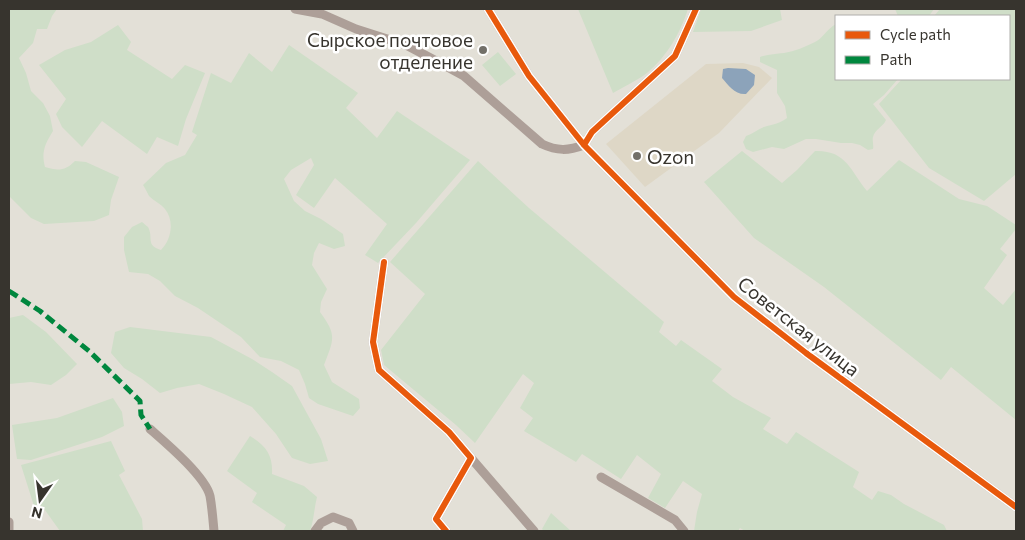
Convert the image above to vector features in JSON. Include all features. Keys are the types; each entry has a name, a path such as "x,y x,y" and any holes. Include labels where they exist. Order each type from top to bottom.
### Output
{"street":[{"path":"295,9 322,14 356,29 406,45 464,76 542,144 553,149 563,150 584,145 592,132 675,56 696,9"},
{"name":"Советская улица","path":"488,9 529,76 584,145 734,297 806,354 1016,508"},
{"path":"384,262 373,342 379,370 449,432 534,531"},
{"path":"150,429 179,456 210,494 214,531"},
{"path":"446,531 436,519 471,458"},
{"path":"601,477 675,520 684,531"},
{"path":"315,531 321,523 333,517 349,523 353,531"},
{"path":"9,522 9,531"}],"shaded area":[{"path":"743,63 759,67 772,78 719,133 645,187 606,144 706,64"}],"green space":[{"path":"9,9 57,9 47,29 37,29 33,43 19,58 31,91 43,103 50,116 53,131 44,148 45,167 61,169 68,167 75,161 86,162 119,177 111,200 109,215 94,221 44,224 31,218 9,196"},
{"path":"578,9 688,9 681,28 671,46 651,70 613,93"},
{"path":"701,9 780,9 782,20 751,31 693,32"},
{"path":"895,9 934,9 930,15 898,15"},
{"path":"940,9 1016,9 1016,174 984,201 929,168 879,104 901,80 1010,80 1010,15 935,15"},
{"path":"118,25 131,42 127,50 172,79 185,65 205,73 186,119 178,146 157,137 147,154 102,121 82,147 62,127 56,114 66,99 39,65 65,50 91,42"},
{"path":"835,25 835,80 897,80 873,104 886,120 874,134 873,149 868,150 852,143 806,139 784,149 772,147 753,152 746,149 743,142 746,136 787,118 785,106 777,93 777,70 760,62 760,57 788,52 807,46 818,41"},
{"path":"289,45 358,93 346,108 377,138 397,111 470,160 416,223 378,263 365,255 387,224 335,178 314,208 296,195 314,165 311,158 291,170 284,179 294,201 305,211 343,234 345,246 334,249 319,243 314,253 312,265 327,289 321,302 320,312 329,326 332,343 324,365 332,382 359,399 360,408 353,416 318,404 309,398 299,370 281,361 260,357 241,337 198,308 175,296 160,281 148,274 129,272 124,250 124,237 132,227 142,222 150,231 153,246 161,250 167,241 171,225 168,214 163,207 149,196 143,185 166,163 185,155 197,135 192,132 211,73 231,83 249,53 272,72"},
{"path":"498,52 516,74 500,86 482,65"},
{"path":"742,151 782,183 815,151 834,154 846,163 867,191 899,160 959,199 987,206 1016,225 1016,229 1000,249 1007,255 984,288 1003,305 1016,289 1016,420 951,367 941,380 824,287 754,238 704,182"},
{"path":"478,161 529,208 664,322 659,332 676,346 681,340 722,369 712,381 733,397 771,418 763,429 787,444 796,432 859,472 853,487 872,500 878,491 891,495 944,525 947,531 745,531 740,528 738,531 694,531 702,494 683,481 665,508 648,498 661,474 637,455 621,479 582,454 576,462 524,431 533,418 520,408 534,383 523,374 475,443 384,365 381,350 425,294 390,262"},
{"path":"23,315 46,332 77,364 66,375 51,385 31,382 9,384 9,318"},
{"path":"130,327 211,337 272,372 292,386 321,439 328,461 310,464 292,458 276,434 252,407 224,394 199,384 160,393 124,368 111,353 115,332"},
{"path":"113,398 122,412 124,426 102,437 31,460 17,459 12,425 57,418"},
{"path":"250,436 264,447 270,456 272,474 304,486 317,497 310,531 283,531 286,525 252,502 257,493 227,471"},
{"path":"111,441 125,471 119,475 142,519 143,531 60,531 42,506 34,506 21,465"},
{"path":"551,513 571,531 544,531 542,529"}],"water":[{"path":"723,69 746,69 755,75 754,85 746,94 735,91 722,78"}],"marked path":[{"path":"9,291 40,311 89,351 140,401 141,415 150,429"}],"cycle path":[{"path":"488,9 529,76 584,145 734,297 806,353 1016,507"},
{"path":"584,145 592,132 675,56 696,9"},
{"path":"384,262 373,342 379,370 449,432 471,458 436,519 446,531"}],"place":[{"name":"Сырское почтовое отделение","path":"483,50"},
{"name":"Ozon","path":"637,156"}]}
